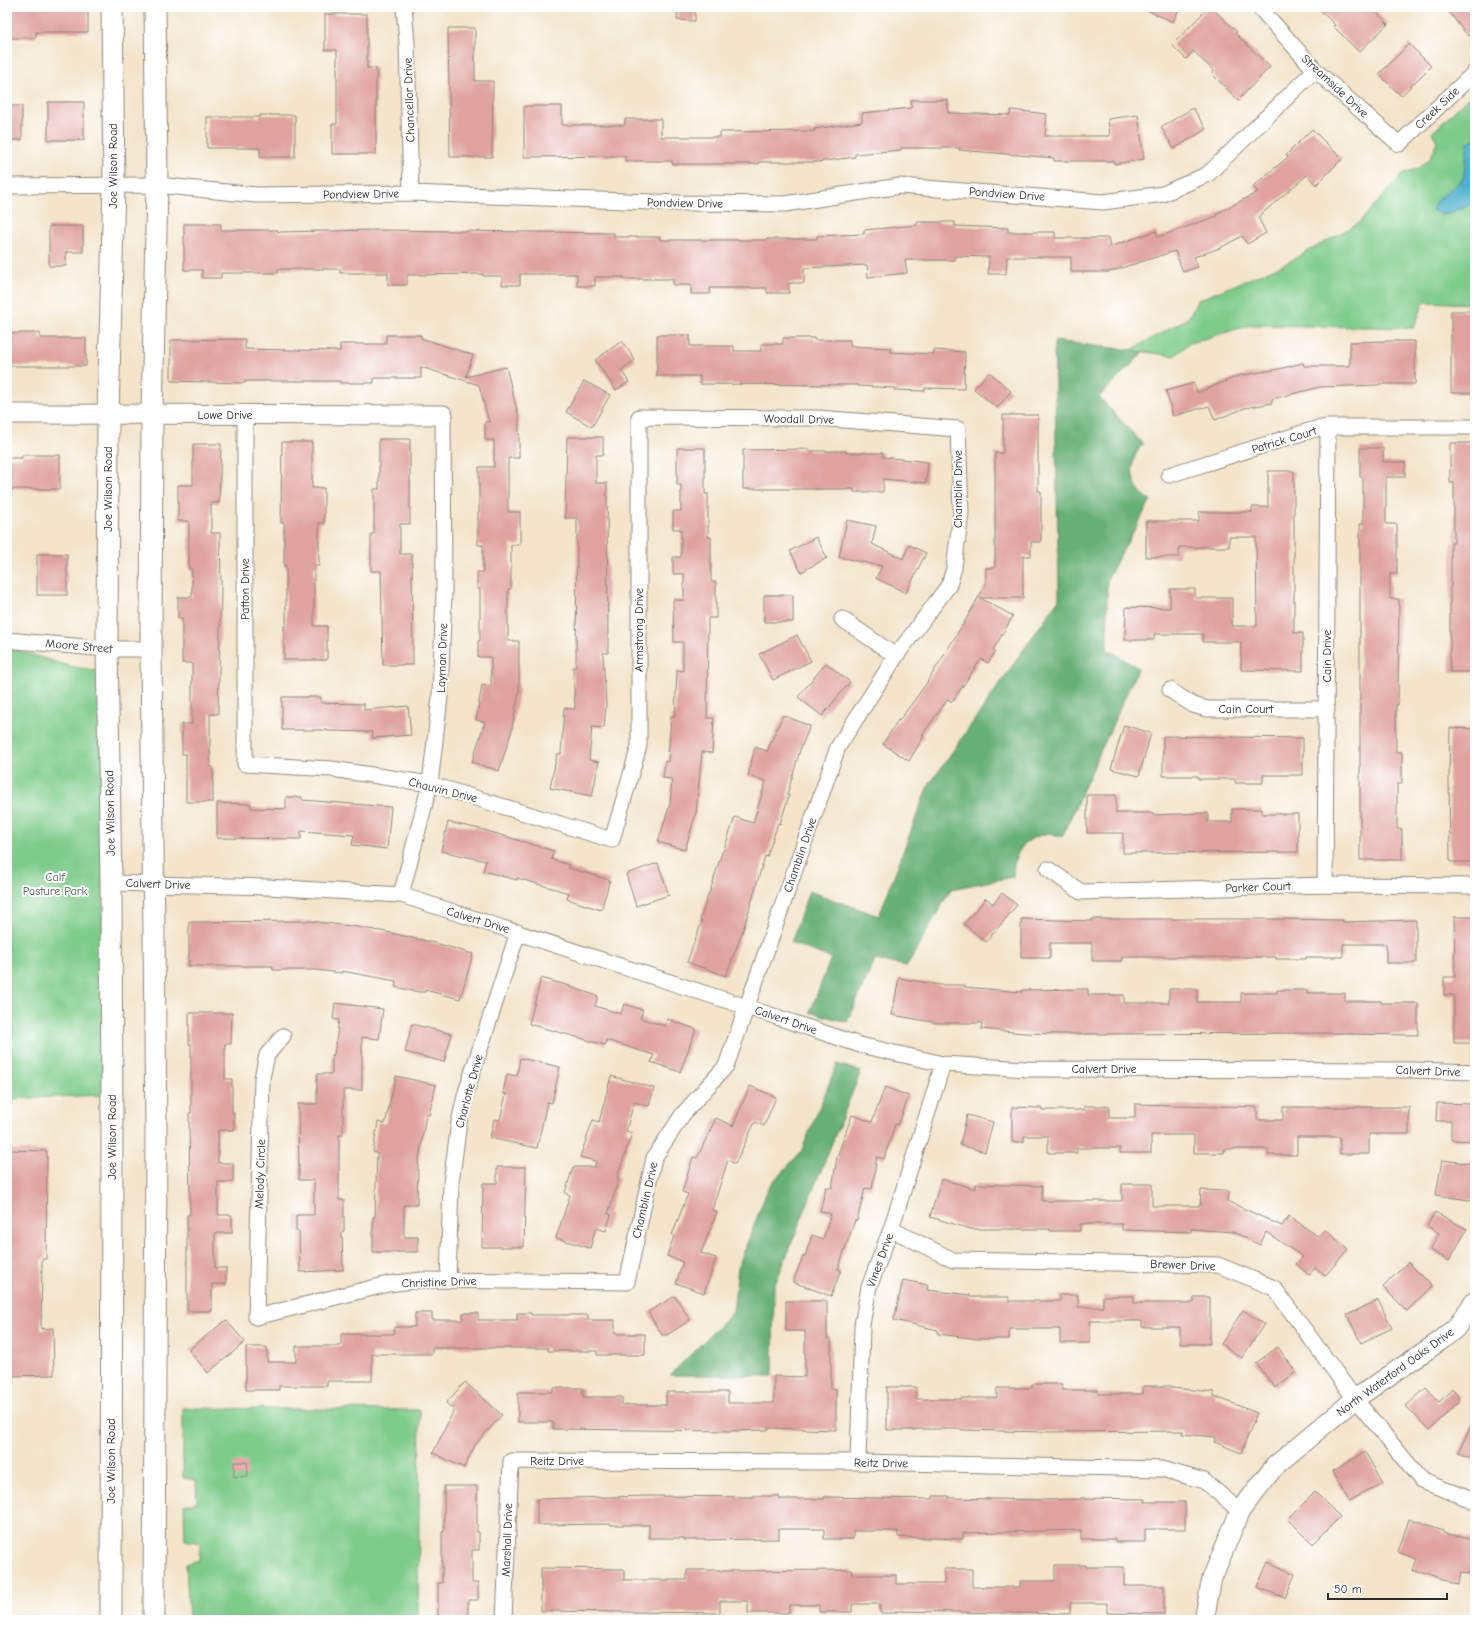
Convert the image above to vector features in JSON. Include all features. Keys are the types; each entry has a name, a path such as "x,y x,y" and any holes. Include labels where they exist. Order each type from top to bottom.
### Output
{"main road":[{"name":"Joe Wilson Road","path":"111,1620 111,883 107,650 108,414 114,185 112,7"},
{"path":"154,1620 156,1122 151,650 152,415 157,185 155,7"}],"street":[{"name":"Chancellor Drive","path":"404,7 407,43 411,193"},
{"name":"Streamside Drive","path":"1259,7 1315,70 1399,144"},
{"name":"Pondview Drive","path":"7,186 157,185 256,196 411,193 679,203 785,204 900,186 1103,202 1163,194 1208,174 1315,70"},
{"name":"Creek Side","path":"1399,144 1475,72"},
{"name":"Lowe Drive","path":"7,414 443,415"},
{"name":"Patton Drive","path":"244,415 245,764"},
{"name":"Layman Drive","path":"401,896 430,784 440,697 444,593 443,415"},
{"name":"Woodall Drive","path":"639,417 818,418 958,429"},
{"name":"Armstrong Drive","path":"612,840 639,746 639,417"},
{"name":"Patrick Court","path":"1170,475 1315,429 1475,427"},
{"name":"Cain Drive","path":"1325,885 1328,428"},
{"name":"Chamblin Drive","path":"627,1282 654,1158 683,1114 726,1066 838,747 896,656 949,585 954,568 961,513 958,429"},
{"path":"842,619 896,656"},
{"name":"Moore Street","path":"7,640 107,650 151,650"},
{"name":"Cain Court","path":"1170,690 1193,705 1207,709 1327,709"},
{"name":"Chauvin Drive","path":"245,764 332,769 430,784 612,840"},
{"name":"Parker Court","path":"1048,869 1081,892 1325,885 1475,886"},
{"name":"Calvert Drive","path":"111,883 267,887 401,896 518,932 860,1045 943,1064 1028,1068 1412,1070 1475,1072"},
{"name":"Charlotte Drive","path":"448,1280 451,1182 459,1122 466,1092 518,932"},
{"name":"Melody Circle","path":"256,1317 262,1078 267,1055 283,1036"},
{"name":"Vines Drive","path":"858,1462 862,1325 869,1287 891,1229 943,1064"},
{"name":"Brewer Drive","path":"891,1229 953,1260 1218,1265 1274,1288 1355,1400 1422,1481 1475,1501"},
{"name":"Christine Drive","path":"256,1317 388,1284 421,1280 627,1282"},
{"name":"North Waterford Oaks Drive","path":"1204,1620 1212,1578 1240,1511 1275,1466 1355,1400 1455,1329 1475,1301"},
{"name":"Reitz Drive","path":"511,1461 858,1462 1162,1468 1204,1481 1240,1511"},
{"name":"Marshall Drive","path":"504,1620 511,1461"}],"green space":[{"path":"1475,91 1475,304 1424,302 1414,328 1251,325 1190,343 1174,356 1131,350 1188,318 1198,300 1283,265 1359,223 1404,173 1417,169 1429,160 1437,141 1432,133"},
{"path":"1054,341 1131,350 1143,353 1099,397 1143,444 1134,458 1133,474 1138,489 1151,500 1107,579 1107,649 1138,668 1062,837 1053,834 1043,835 1029,840 1017,856 1013,869 1013,877 951,889 907,966 875,960 847,1022 810,1012 831,958 791,943 809,891 879,916 927,788 1059,599"},
{"name":"Calf Pasture Park","path":"7,647 65,665 102,672 104,1095 7,1099"},
{"path":"837,1064 861,1071 774,1287 773,1376 670,1375 733,1312 738,1267 769,1186 801,1152"},
{"path":"183,1408 420,1410 418,1620 189,1620 186,1564 199,1560 200,1543 185,1540 184,1505 197,1502 196,1480 183,1478"}],"water":[{"path":"1475,138 1475,203 1444,215 1432,210 1436,201 1463,179 1468,142"}],"building":[{"path":"7,7 88,7 88,32 36,32 36,38 7,38"},
{"path":"678,7 695,7 695,21 677,20"},
{"path":"1140,7 1180,7 1173,22"},
{"path":"1209,7 1211,7 1237,32 1235,33 1270,67 1238,100 1212,74 1214,71 1193,51 1186,59 1172,45"},
{"path":"1317,7 1372,7 1388,24 1359,52 1333,26 1335,25"},
{"path":"1445,7 1475,7 1475,30 1468,36"},
{"path":"325,14 367,14 367,68 376,68 376,154 332,154 332,124 337,124 337,50 325,50"},
{"path":"448,28 475,28 475,81 493,81 492,157 450,157"},
{"path":"1409,44 1431,66 1401,96 1379,74"},
{"path":"911,100 948,100 948,113 1010,115 1011,110 1047,114 1045,136 1110,136 1108,119 1138,115 1144,159 1114,164 1114,161 1054,161 1054,158 959,150 960,148 901,148 901,150 855,154 855,157 817,162 759,162 759,164 672,164 672,161 625,161 625,156 524,157 524,106 562,106 562,125 625,125 625,119 661,119 661,137 720,137 720,132 815,131 814,129 862,122 862,113 911,108"},
{"path":"48,102 84,102 84,140 48,140"},
{"path":"7,106 22,106 22,140 7,140"},
{"path":"1193,108 1206,129 1174,149 1161,127"},
{"path":"260,115 295,115 295,157 260,157 260,148 207,148 207,117 260,117"},
{"path":"1312,129 1342,159 1316,185 1307,175 1258,217 1266,233 1247,244 1242,236 1220,248 1194,257 1198,267 1183,272 1175,251 1109,272 1071,272 1071,257 1007,257 1006,274 988,274 989,257 955,256 955,260 905,260 907,273 868,277 867,265 804,268 804,283 789,283 789,293 767,293 767,288 710,288 710,294 691,294 691,285 673,285 673,279 624,279 624,277 595,277 595,286 577,286 577,274 520,274 520,285 502,285 502,276 483,276 483,274 407,275 407,285 388,285 388,273 340,273 340,269 278,269 278,273 221,273 221,278 202,278 202,270 184,270 184,224 221,224 221,230 278,230 278,232 376,230 614,233 614,237 660,237 660,240 767,240 817,239 817,236 864,234 864,230 917,225 917,222 955,222 955,226 1008,228 1008,232 1055,232 1055,238 1109,238 1109,247 1156,231 1158,237 1217,216 1216,214 1258,192 1253,186 1288,157 1286,155"},
{"path":"49,226 83,226 83,252 66,252 66,266 49,266"},
{"path":"1451,311 1475,311 1475,393 1451,393"},
{"path":"7,333 40,333 40,338 86,338 86,366 7,366"},
{"path":"386,335 421,335 421,338 473,355 466,377 506,367 519,418 519,458 508,458 508,512 520,512 520,545 511,545 511,589 508,589 508,641 519,641 519,692 511,733 499,771 472,762 485,722 476,720 482,685 491,686 491,657 478,657 478,641 480,641 480,589 477,589 477,572 483,572 483,545 478,545 479,467 494,467 494,440 485,440 485,422 489,422 479,385 421,367 421,378 374,378 374,383 340,383 340,381 245,381 245,383 171,381 171,340 245,339 245,349 340,351 340,344 386,344"},
{"path":"657,335 690,335 690,346 734,346 734,351 761,351 761,344 783,344 783,338 814,338 814,340 850,340 850,346 890,348 890,352 934,354 934,350 965,352 964,389 925,388 925,391 894,390 895,388 858,385 700,384 700,376 657,376"},
{"path":"622,341 635,360 621,370 629,382 616,390 595,360"},
{"path":"1415,341 1415,384 1320,387 1272,399 1272,403 1245,408 1215,420 1209,406 1173,416 1166,391 1194,383 1197,393 1238,376 1303,363 1304,366 1350,366 1350,342"},
{"path":"989,372 1011,391 997,408 974,389"},
{"path":"584,381 610,395 592,427 566,412"},
{"path":"1003,415 1038,415 1038,491 1041,491 1041,542 1031,542 1031,556 1023,556 1023,598 980,598 1013,616 993,650 995,652 988,663 981,659 952,702 948,699 922,735 924,736 909,761 883,744 898,720 899,721 926,684 965,621 986,584 986,568 995,568 995,453 1003,453"},
{"path":"567,437 603,437 603,455 596,455 596,483 607,483 608,653 603,653 606,704 604,728 592,727 589,760 599,762 592,796 550,788 557,754 561,754 564,708 575,709 573,667 576,667 577,518 565,518"},
{"path":"379,439 410,439 410,524 400,524 400,554 412,554 413,665 383,665 381,571 371,571 371,534 374,534 374,489 379,489"},
{"path":"282,442 312,442 312,488 324,488 324,523 319,523 319,566 314,566 314,626 327,626 327,660 284,660 284,626 286,626 286,566 284,566 284,523 281,523"},
{"path":"1450,443 1475,443 1475,672 1450,672 1450,586 1451,543 1454,543 1454,483 1450,483"},
{"path":"193,444 221,444 219,503 211,503 211,533 220,533 221,586 218,714 210,714 210,767 213,767 213,802 186,802 186,754 182,754 182,724 192,724 192,663 182,663 182,618 178,618 178,597 192,597 192,569 189,569 189,521 178,521 178,485 193,485"},
{"path":"677,448 705,448 705,494 708,494 708,537 711,537 711,582 716,582 716,618 708,618 707,718 714,718 712,753 702,752 696,813 685,850 658,842 670,804 672,779 663,778 665,761 668,762 671,716 675,716 677,670 683,671 683,642 674,642 673,600 684,600 684,574 673,574 673,557 681,557 681,529 673,529 673,511 681,511 681,485 677,485"},
{"path":"1360,448 1383,448 1383,462 1405,462 1405,477 1386,477 1386,524 1397,524 1397,574 1390,574 1390,599 1399,599 1396,752 1402,752 1402,784 1397,784 1397,829 1402,829 1402,860 1360,860 1360,524 1363,524 1363,477 1360,477"},
{"path":"809,449 809,451 846,451 846,453 883,453 883,457 928,462 926,483 883,479 883,492 854,492 854,489 743,489 743,450"},
{"path":"22,455 60,455 60,489 7,489 7,458 22,458"},
{"path":"1268,471 1294,471 1294,633 1303,633 1303,671 1241,670 1241,642 1203,642 1203,634 1154,634 1154,640 1125,640 1126,607 1170,608 1170,589 1195,589 1195,598 1232,598 1232,626 1257,626 1256,537 1229,537 1229,547 1179,547 1179,557 1146,557 1146,521 1199,521 1199,512 1252,512 1252,507 1268,507"},
{"path":"847,520 876,526 872,544 903,559 909,545 926,553 906,593 876,578 882,566 839,557"},
{"path":"816,537 827,558 801,572 790,551"},
{"path":"37,554 67,554 67,595 37,595"},
{"path":"764,595 793,595 793,622 764,622"},
{"path":"797,635 811,661 773,680 759,654"},
{"path":"826,663 850,682 822,716 798,697"},
{"path":"282,697 321,697 321,703 364,704 364,710 408,706 411,735 373,738 372,732 282,730"},
{"path":"783,715 810,726 800,750 780,824 778,823 767,857 765,856 744,927 726,976 687,962 702,921 700,920 735,817 753,823 766,781 748,776 755,747 767,751"},
{"path":"1124,725 1151,733 1139,776 1111,769"},
{"path":"1450,728 1475,729 1475,862 1450,862"},
{"path":"1163,736 1303,738 1303,775 1263,775 1263,783 1235,783 1235,779 1198,779 1198,776 1163,776"},
{"path":"1087,795 1116,795 1116,813 1153,813 1153,815 1208,813 1208,822 1232,822 1232,809 1262,809 1262,814 1298,814 1298,852 1123,853 1123,833 1087,833"},
{"path":"286,797 302,797 302,800 391,807 387,849 352,845 354,835 301,831 301,839 217,838 217,803 251,804 251,808 286,809"},
{"path":"448,822 484,830 554,851 551,859 569,865 569,868 610,880 601,910 567,899 569,893 517,878 517,880 483,871 486,861 441,851"},
{"path":"658,863 669,895 636,906 626,874"},
{"path":"1002,893 1017,905 986,942 964,924 986,898 993,904"},
{"path":"1454,917 1475,917 1475,1043 1454,1043 1454,995 1444,995 1444,977 1455,977"},
{"path":"1021,919 1092,921 1092,919 1268,919 1343,920 1343,922 1416,920 1416,963 1386,963 1386,944 1343,944 1343,957 1276,959 1276,957 1122,957 1122,961 1092,961 1092,943 1050,943 1050,958 1021,958"},
{"path":"309,921 391,933 435,943 473,954 460,999 425,990 425,992 419,992 395,987 396,981 342,971 342,973 316,970 273,970 273,966 189,966 189,922"},
{"path":"541,978 598,996 595,1006 621,1014 624,1004 643,1010 640,1018 665,1026 667,1019 696,1029 680,1072 651,1062 654,1055 606,1040 605,1045 529,1024"},
{"path":"899,978 941,985 965,985 965,987 1022,992 1022,990 1088,989 1088,995 1124,995 1124,1003 1169,1003 1169,989 1197,989 1197,1002 1241,1002 1241,993 1277,993 1277,990 1307,990 1307,993 1345,993 1345,1001 1418,1003 1418,1035 1350,1033 1059,1034 1024,1033 981,1029 982,1023 938,1023 892,1015"},
{"path":"335,1003 383,1009 379,1039 362,1037 362,1090 343,1090 343,1135 339,1135 339,1200 344,1200 344,1231 342,1231 343,1270 300,1272 299,1231 296,1231 296,1215 314,1215 314,1180 299,1180 298,1104 317,1104 317,1074 332,1074 332,1055 334,1055 339,1020 333,1019"},
{"path":"189,1013 232,1013 231,1044 225,1044 225,1079 232,1079 232,1113 234,1113 234,1130 218,1130 218,1163 233,1163 233,1182 218,1182 218,1215 232,1215 232,1233 215,1233 215,1268 226,1268 226,1284 212,1284 212,1311 187,1311 187,1215 190,1215 189,1113 191,1113 191,1044 189,1044"},
{"path":"412,1024 452,1034 444,1062 405,1052"},
{"path":"520,1058 560,1067 552,1103 547,1102 537,1148 490,1138 494,1119 500,1120 506,1094 503,1093 507,1074 517,1076"},
{"path":"396,1076 436,1085 429,1115 426,1115 418,1165 417,1205 404,1205 404,1237 418,1237 418,1252 373,1252 373,1217 375,1217 377,1153 373,1152 378,1122 385,1124"},
{"path":"611,1076 654,1088 649,1106 634,1102 626,1131 632,1133 617,1177 619,1178 608,1214 611,1215 606,1231 596,1228 590,1248 556,1238 570,1195 565,1193 573,1167 595,1167 596,1161 580,1157 593,1120 599,1122"},
{"path":"750,1086 776,1097 764,1126 755,1122 735,1164 728,1160 712,1210 717,1212 701,1253 716,1258 704,1293 676,1283 683,1262 667,1256 674,1236 672,1235 688,1194 682,1192 693,1157 697,1158 716,1118 733,1126"},
{"path":"885,1087 909,1096 898,1125 895,1124 884,1159 877,1157 872,1189 865,1188 857,1221 855,1220 838,1269 841,1270 831,1296 793,1282 803,1256 805,1256 812,1235 823,1239 831,1214 820,1211 826,1187 832,1188 837,1157 852,1115 872,1122"},
{"path":"1437,1103 1475,1104 1475,1141 1451,1140 1451,1121 1436,1121"},
{"path":"1135,1104 1257,1107 1257,1120 1283,1120 1283,1107 1409,1107 1409,1134 1369,1134 1369,1154 1340,1154 1340,1137 1297,1137 1297,1155 1268,1155 1268,1149 1224,1149 1224,1153 1194,1153 1194,1135 1151,1135 1151,1153 1120,1153 1120,1148 1077,1148 1077,1153 1048,1153 1048,1136 1024,1136 1024,1142 1012,1142 1012,1107 1042,1108 1042,1110 1084,1110 1084,1106 1109,1106 1109,1118 1135,1118"},
{"path":"967,1115 993,1122 985,1152 960,1145"},
{"path":"7,1150 47,1151 46,1259 42,1259 41,1329 53,1328 54,1375 7,1376"},
{"path":"1442,1160 1475,1164 1475,1201 1436,1195"},
{"path":"497,1167 526,1167 524,1247 482,1247 483,1183 497,1183"},
{"path":"941,1179 976,1189 976,1184 1042,1186 1042,1201 1122,1201 1122,1184 1152,1184 1152,1206 1200,1206 1201,1190 1228,1191 1227,1201 1282,1226 1289,1216 1319,1237 1325,1230 1348,1249 1325,1276 1315,1268 1309,1275 1296,1264 1303,1257 1266,1232 1260,1245 1233,1232 1191,1229 1191,1232 1122,1230 1122,1224 1080,1224 1080,1231 1050,1231 1050,1229 971,1229 930,1217"},
{"path":"1435,1212 1467,1229 1449,1261 1430,1250 1439,1233 1427,1226"},
{"path":"1408,1262 1432,1286 1407,1311 1383,1287"},
{"path":"903,1280 928,1285 927,1290 970,1295 970,1297 1009,1297 1009,1301 1060,1301 1060,1295 1078,1295 1078,1307 1103,1307 1103,1296 1134,1296 1134,1303 1194,1303 1194,1297 1210,1297 1210,1344 1180,1344 1180,1327 1142,1327 1142,1321 1090,1321 1090,1343 1060,1343 1060,1329 1009,1329 1009,1339 978,1339 938,1334 938,1330 894,1320"},
{"path":"675,1296 690,1320 667,1335 662,1335 648,1312"},
{"path":"1378,1300 1392,1328 1361,1343 1347,1315"},
{"path":"786,1301 827,1301 827,1339 831,1339 831,1389 836,1389 836,1430 768,1428 768,1430 728,1431 553,1429 553,1422 518,1422 518,1392 553,1392 553,1388 583,1388 583,1397 622,1397 622,1405 666,1405 666,1392 728,1392 728,1403 774,1403 774,1376 805,1377 805,1331 786,1331"},
{"path":"1243,1310 1264,1324 1242,1358 1221,1344"},
{"path":"415,1313 432,1313 432,1320 463,1320 463,1313 478,1313 478,1320 517,1320 517,1313 531,1313 531,1315 588,1315 588,1320 615,1320 615,1334 645,1334 645,1355 597,1355 597,1351 548,1351 548,1348 432,1348 432,1354 372,1354 372,1381 327,1381 327,1386 279,1386 279,1390 246,1390 246,1347 267,1347 267,1362 296,1362 296,1346 341,1346 341,1334 394,1334 394,1327 415,1327"},
{"path":"226,1320 245,1342 208,1373 189,1350"},
{"path":"1278,1347 1296,1372 1275,1388 1256,1363"},
{"path":"465,1382 502,1415 475,1445 464,1468 433,1453 454,1410 446,1403"},
{"path":"1032,1384 1062,1384 1062,1390 1098,1390 1098,1394 1143,1394 1143,1386 1172,1386 1172,1388 1214,1392 1214,1396 1257,1413 1241,1453 1214,1442 1216,1437 1182,1434 1183,1431 1044,1432 961,1429 887,1430 887,1387 916,1387 916,1399 961,1399 997,1398 997,1388 1032,1388"},
{"path":"1426,1388 1439,1402 1452,1389 1459,1397 1459,1402 1429,1430 1406,1406"},
{"path":"1475,1417 1475,1460 1458,1453"},
{"path":"1365,1452 1383,1483 1349,1501 1332,1471"},
{"path":"234,1462 247,1462 248,1476 234,1477"},
{"path":"444,1486 477,1486 477,1532 479,1532 479,1550 472,1550 472,1583 478,1583 478,1600 468,1600 468,1620 438,1620 438,1583 442,1583"},
{"path":"1315,1492 1340,1517 1313,1544 1288,1519"},
{"path":"649,1496 779,1496 779,1499 824,1499 824,1497 933,1499 933,1496 949,1496 949,1498 1044,1500 1081,1498 1145,1499 1145,1502 1185,1502 1185,1529 1145,1529 1145,1542 1116,1542 1116,1539 1081,1539 1081,1530 963,1533 963,1539 898,1537 898,1531 853,1531 853,1539 824,1539 824,1529 779,1529 779,1539 684,1540 684,1538 649,1538 649,1525 537,1525 537,1499"},
{"path":"1409,1519 1443,1531 1443,1533 1475,1540 1475,1574 1460,1572 1458,1584 1443,1581 1413,1570 1417,1559 1398,1552"},
{"path":"1268,1562 1295,1574 1285,1598 1257,1587"},
{"path":"1055,1565 1124,1567 1124,1586 1164,1586 1164,1614 1107,1613 1107,1603 1070,1603 1070,1614 896,1611 896,1613 880,1613 880,1604 852,1604 852,1612 819,1612 819,1605 789,1605 789,1613 748,1613 748,1601 720,1601 720,1613 541,1611 541,1568 624,1569 624,1580 687,1580 687,1570 852,1570 852,1575 896,1575 896,1584 944,1584 944,1569 972,1569 972,1587 1020,1587 1020,1581 1055,1581"}]}
